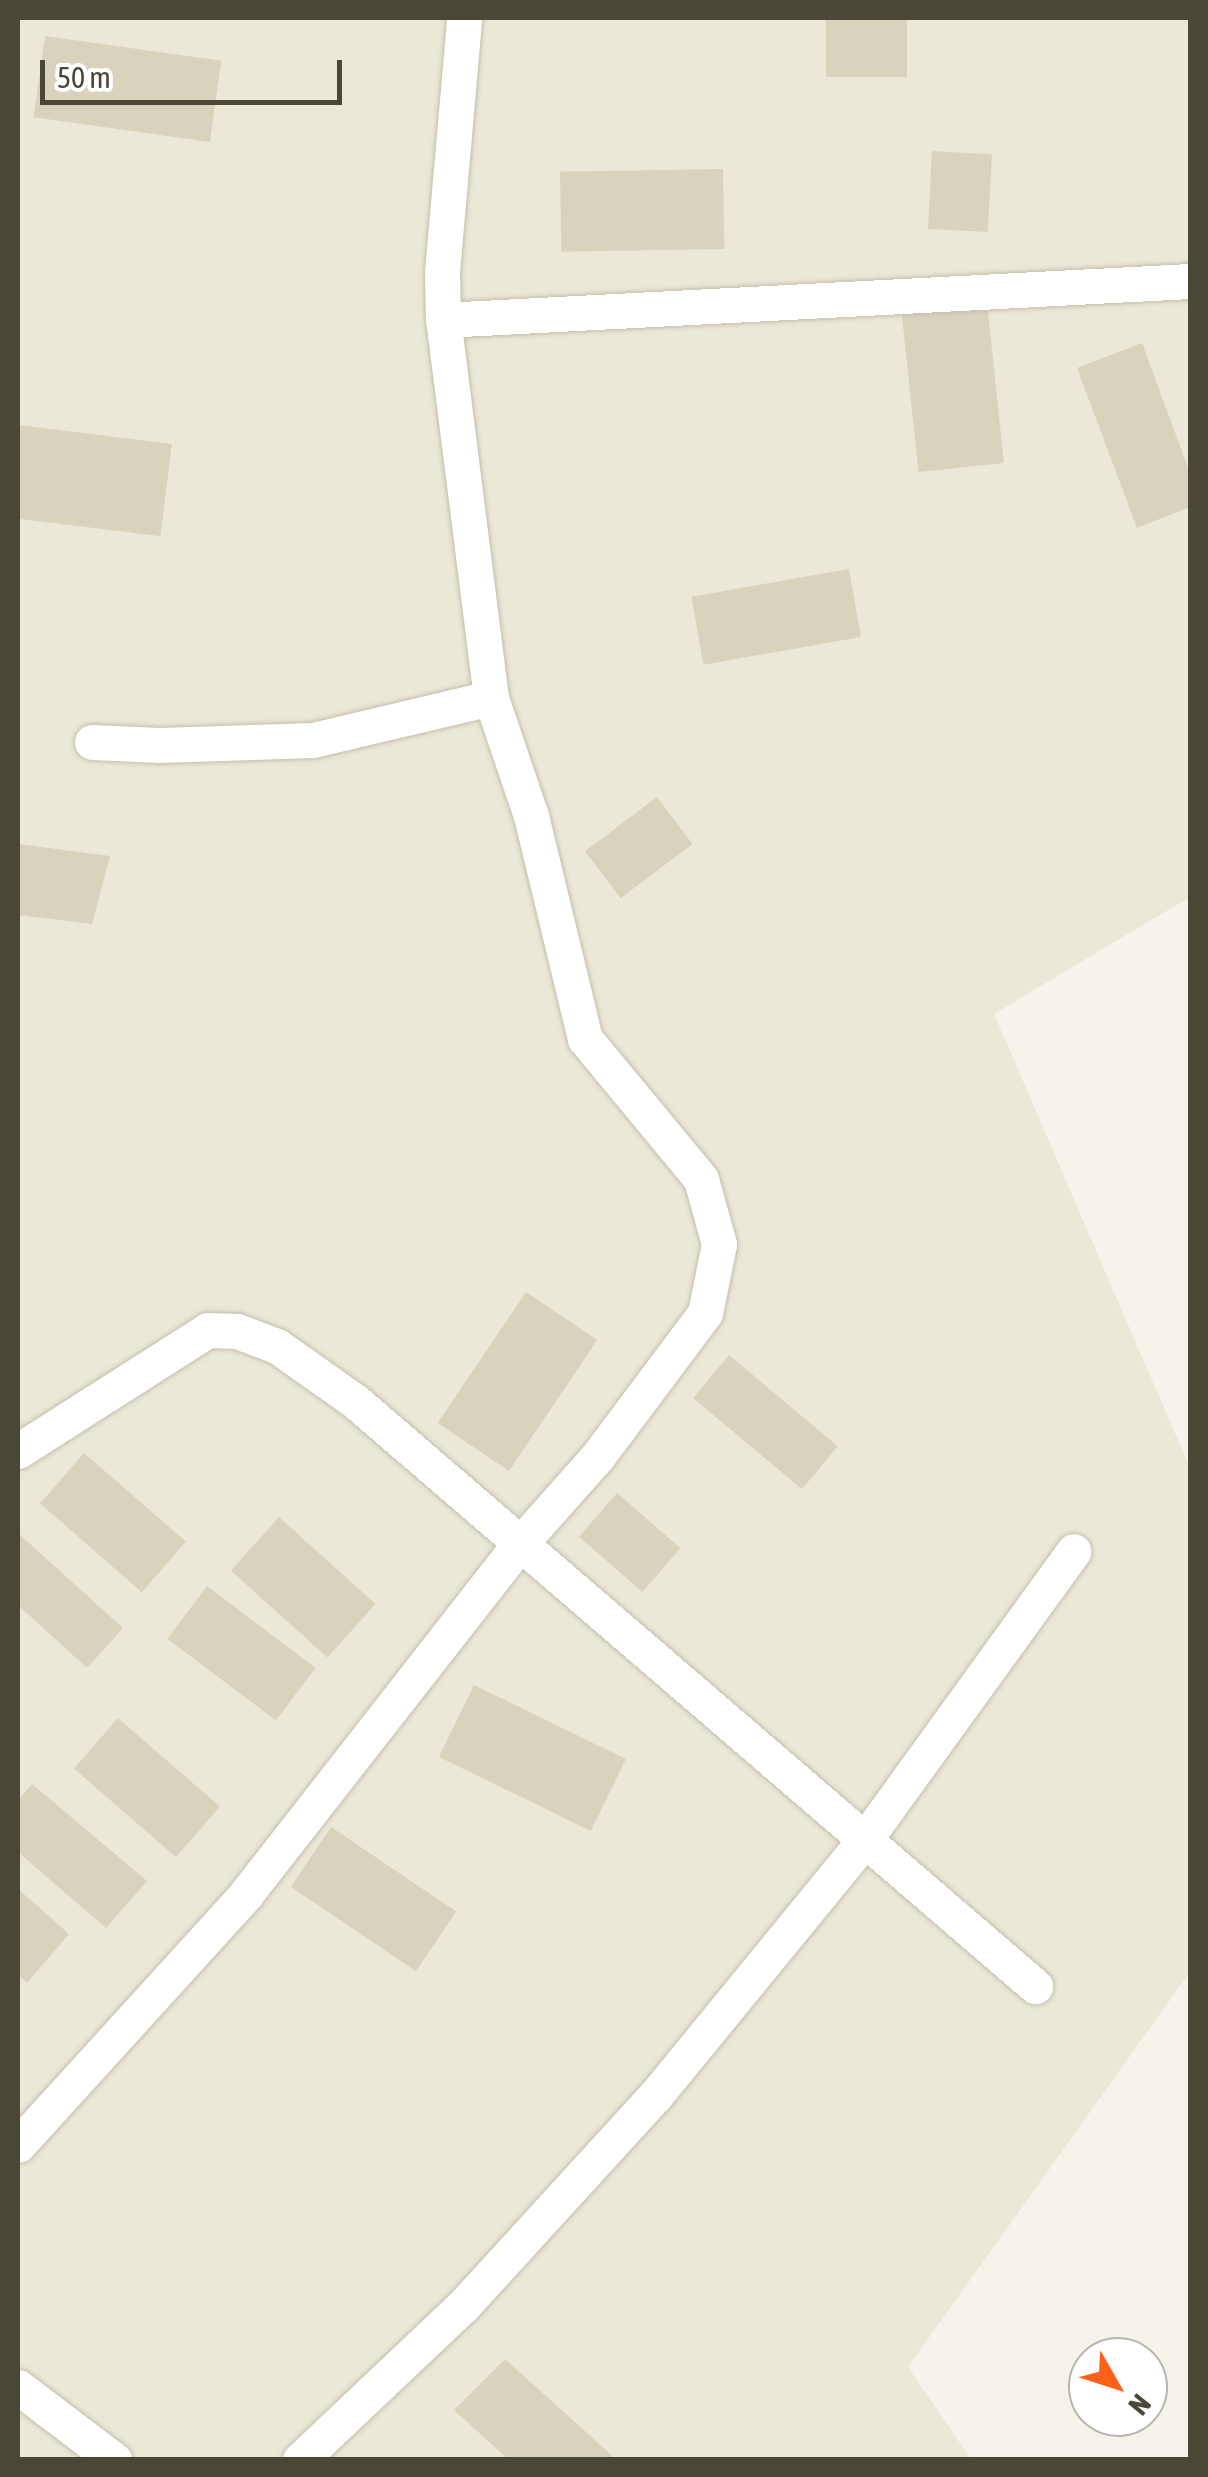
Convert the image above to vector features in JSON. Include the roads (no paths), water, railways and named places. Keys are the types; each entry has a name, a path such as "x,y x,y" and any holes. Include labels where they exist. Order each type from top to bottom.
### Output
{"street":[{"path":"18,2146 246,1894 519,1545 598,1456 705,1313 718,1244 701,1178 585,1039 531,816 491,698 443,320 442,272 464,18"},
{"path":"443,320 1190,282"},
{"path":"92,742 160,745 312,740 491,698"},
{"path":"18,1451 208,1330 238,1330 277,1346 356,1402 863,1842 1036,1986"},
{"path":"300,2460 462,2306 655,2096 863,1842 1074,1550"},
{"path":"18,2387 65,2443 114,2460"}]}
